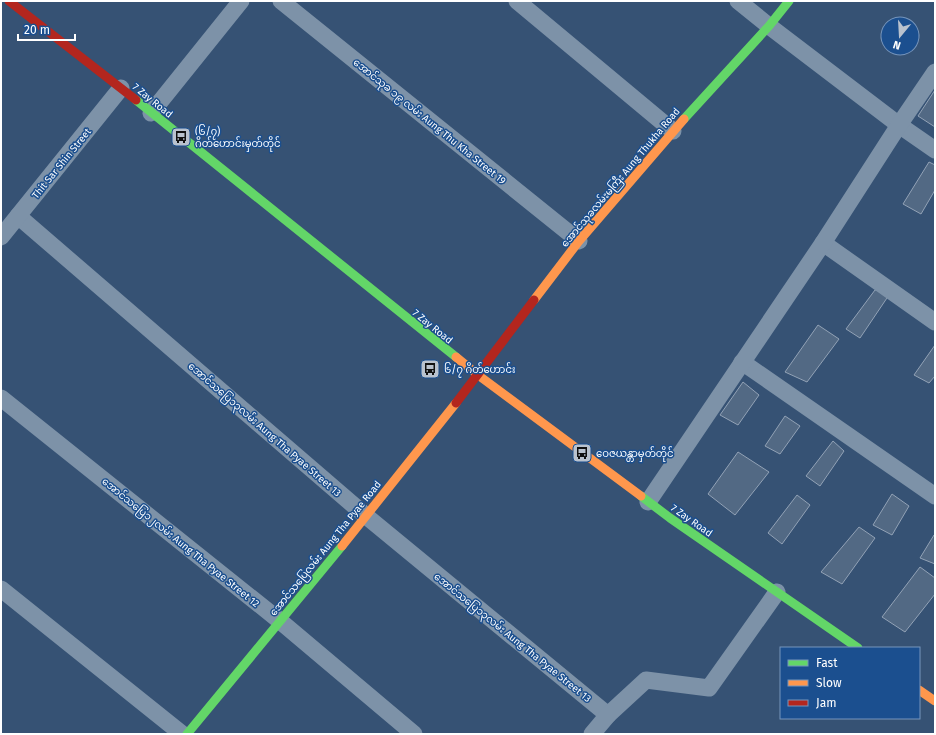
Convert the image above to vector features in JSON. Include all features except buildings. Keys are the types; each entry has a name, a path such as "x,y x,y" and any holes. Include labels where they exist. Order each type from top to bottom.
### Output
{"street":[{"name":"7 Zay Road","path":"9,1 121,88 478,375 670,518 857,647"},
{"path":"151,113 241,1"},
{"name":"အောင်သုခ ၁၉ လမ်း Aung Thu Kha Street 19","path":"281,1 579,241"},
{"path":"517,1 673,131"},
{"path":"738,1 899,125 935,150"},
{"name":"အောင်သုခလမ်းမကြီး Aung Thukha Road","path":"478,375 579,241 673,131 769,26 789,1"},
{"path":"648,502 823,243 935,72"},
{"name":"Thit Sar Shin Street","path":"1,237 121,88"},
{"name":"အောင်သပြေ၁၃လမ်း Aung Tha Pyae Street 13","path":"18,216 366,516 608,715"},
{"path":"823,243 935,322"},
{"path":"742,362 935,496"},
{"name":"အောင်သပြေလမ်း Aung Tha Pyae Road","path":"187,734 366,516 478,375"},
{"name":"အောင်သပြေ၁၂လမ်း Aung Tha Pyae Street 12","path":"1,398 280,621 414,734"},
{"path":"1,589 182,734"},
{"path":"592,734 608,715 646,680 709,688 777,592"},
{"path":"920,691 935,701"}],"traffic: fast":[{"path":"684,119 769,26 789,1"},
{"path":"136,100 456,357"},
{"path":"641,496 670,518 857,647"},
{"path":"187,734 342,546"}],"traffic: slow":[{"path":"534,300 579,241 684,119"},
{"path":"456,357 641,496"},
{"path":"342,546 456,403"},
{"path":"920,691 935,701"}],"traffic: jam":[{"path":"9,1 136,100"},
{"path":"456,403 534,300"}],"place":[{"name":"(၆/၇) ဂိတ်ဟောင်းမှတ်တိုင်","path":"181,137"},
{"name":"၆/၇ ဂိတ်ဟောင်း","path":"430,369"},
{"name":"ဝေဇယန္တာမှတ်တိုင်","path":"582,453"}]}
